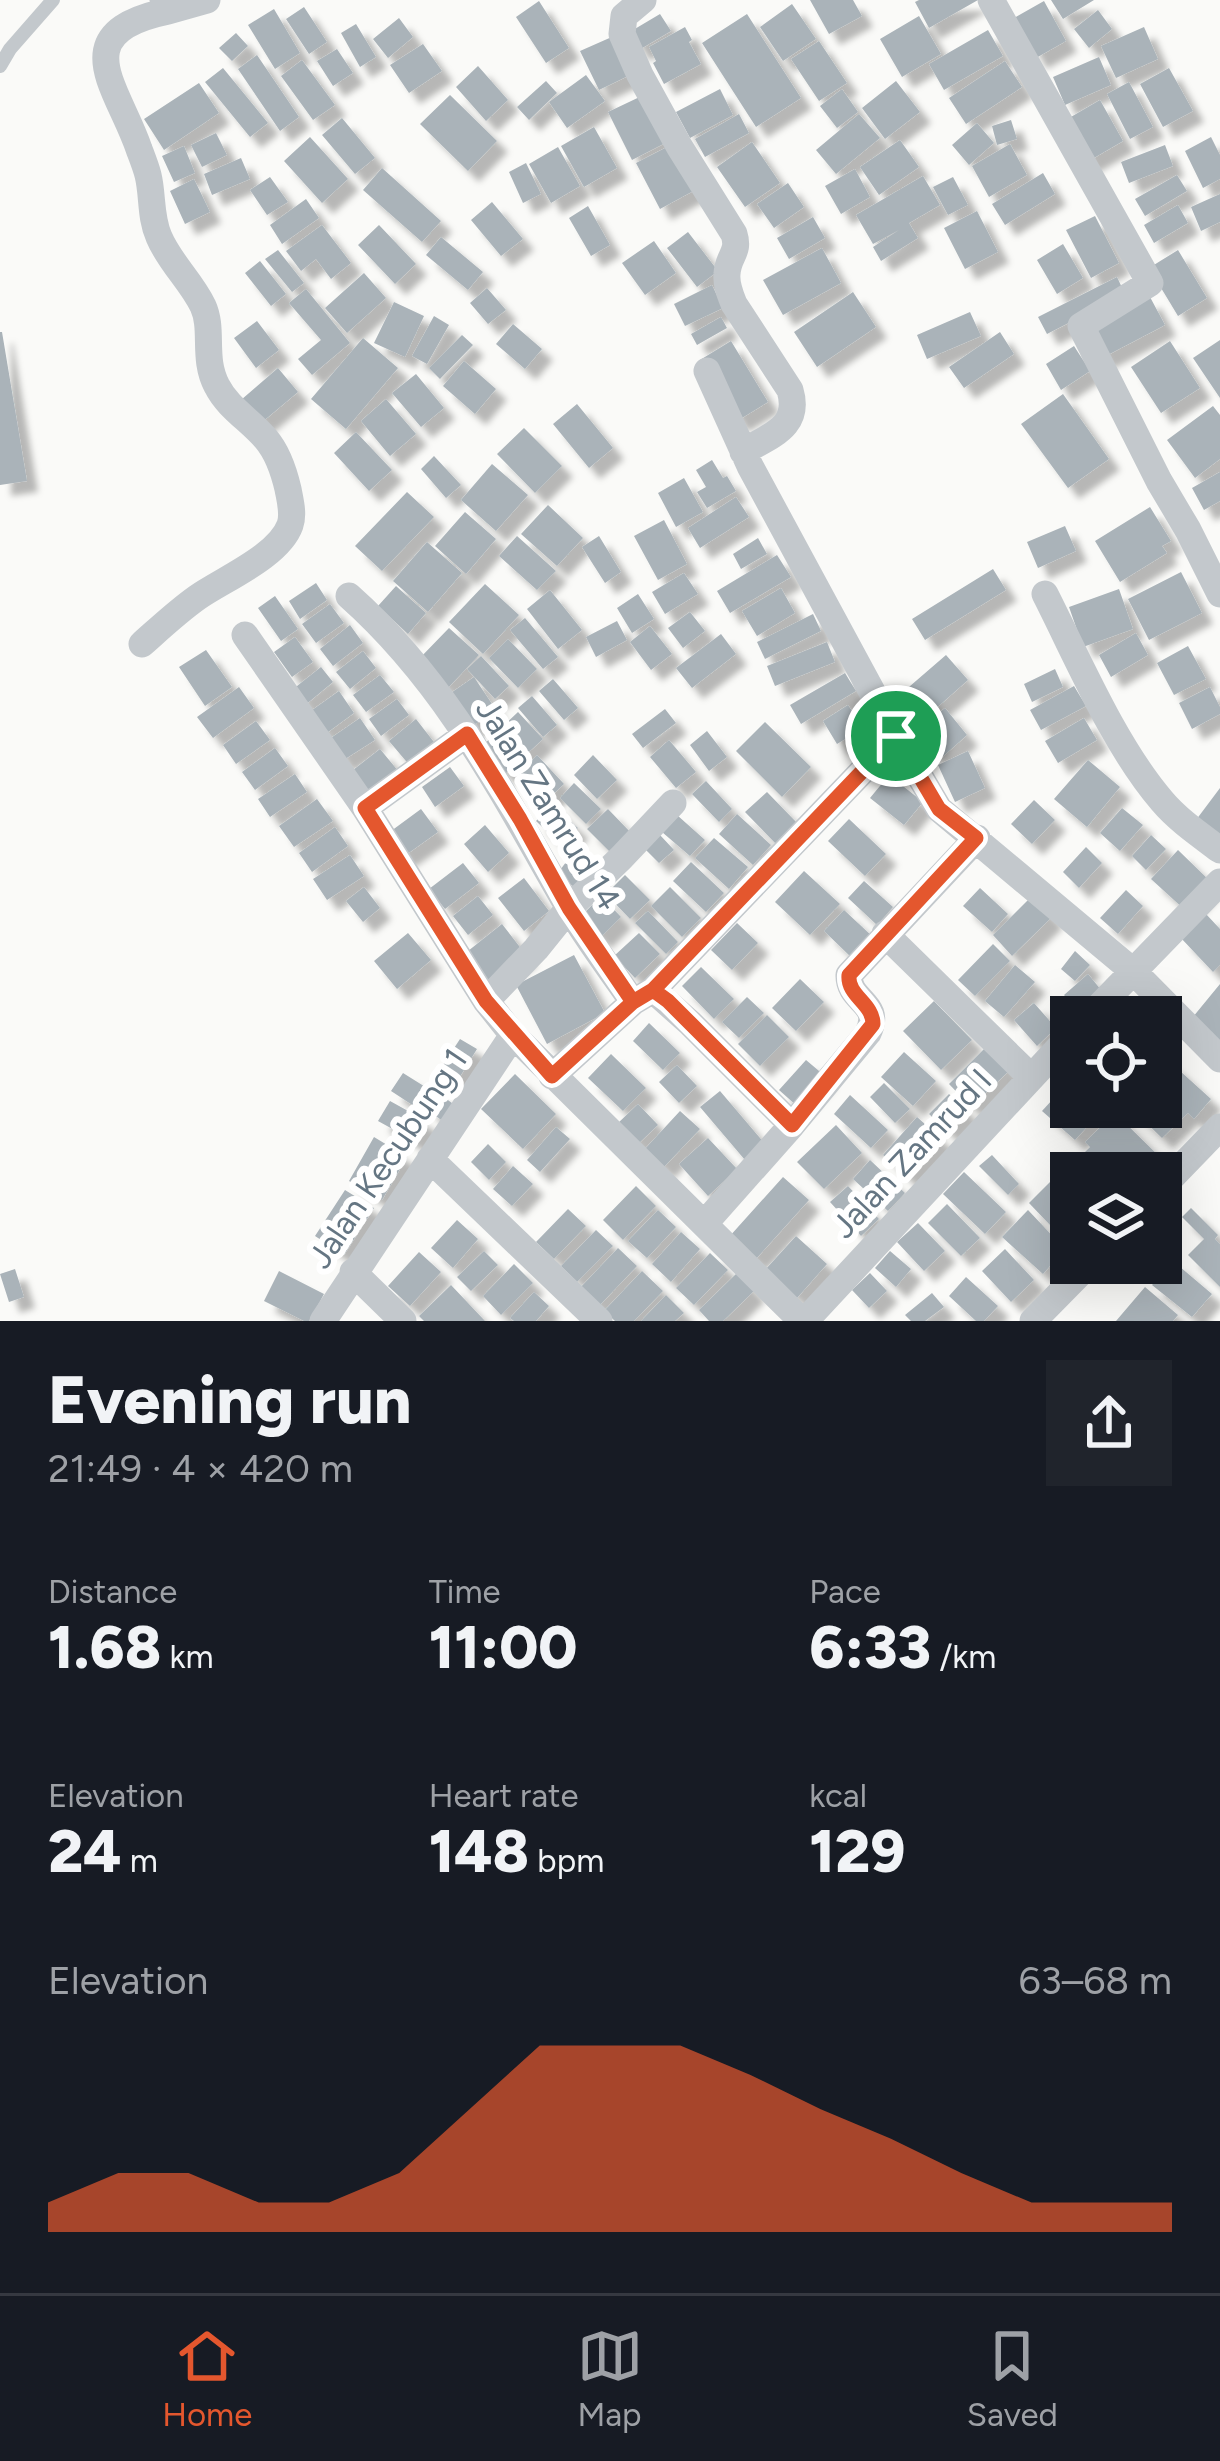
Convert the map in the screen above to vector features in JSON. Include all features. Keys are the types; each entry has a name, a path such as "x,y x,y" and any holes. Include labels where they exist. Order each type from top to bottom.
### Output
{"street":[{"path":"142,644 198,597 265,554 285,534 292,514 274,450 224,398 211,375 202,305 157,233 148,176 107,75 108,49 118,32 166,5 207,0"},
{"path":"643,0 625,16 622,34 679,146 734,234 737,249 728,267 728,289 790,389 795,405 782,428 743,452"},
{"path":"991,0 1150,283 1081,326 1220,594"},
{"path":"707,371 743,452 939,809 1134,971 1220,1059"},
{"path":"1045,594 1143,776 1164,804 1220,850"},
{"name":"Jalan Zamrud 14","path":"349,596 410,656 467,734 569,908 643,996 679,1012 792,1125"},
{"path":"245,635 513,1035 803,1321"},
{"path":"365,808 467,734"},
{"path":"552,1076 643,996 896,736"},
{"path":"486,1001 673,803"},
{"path":"705,1223 873,1024 872,1012 848,979 976,838"},
{"path":"1110,996 1220,882"},
{"path":"886,934 1030,1076"},
{"name":"Jalan Kecubung 1","path":"322,1321 513,1035"},
{"name":"Jalan Zamrud I","path":"803,1321 1050,1056"},
{"path":"1182,1167 1220,1126"},
{"path":"430,1159 599,1321"},
{"path":"353,1272 403,1321"},
{"path":"1033,1321 1069,1284"}],"lane":[{"path":"0,66 53,0"}],"building":[{"path":"810,0 853,0 862,16 829,34"},
{"path":"978,0 929,28 915,2"},
{"path":"1051,0 1094,0 1063,19"},
{"path":"539,1 569,48 546,63 516,17"},
{"path":"1044,1 1066,41 1036,58 1014,18"},
{"path":"792,4 816,39 783,61 760,27"},
{"path":"304,7 327,42 309,54 286,19"},
{"path":"274,9 300,53 275,69 248,25"},
{"path":"1098,10 1112,29 1089,48 1074,29"},
{"path":"660,14 671,31 639,50 628,33"},
{"path":"747,14 801,98 756,127 702,43"},
{"path":"919,16 941,54 902,77 880,39"},
{"path":"399,18 413,37 388,58 373,39"},
{"path":"356,24 376,57 360,67 341,33"},
{"path":"685,27 701,64 664,84 649,47"},
{"path":"1144,27 1158,59 1116,78 1101,46"},
{"path":"988,30 1003,56 944,90 929,64"},
{"path":"236,33 248,46 232,61 219,48"},
{"path":"614,36 632,74 599,90 580,51"},
{"path":"819,41 847,83 819,101 791,59"},
{"path":"423,44 442,71 409,93 390,65"},
{"path":"337,49 353,73 333,86 317,61"},
{"path":"257,55 299,117 280,131 238,69"},
{"path":"1099,57 1111,85 1065,105 1053,77"},
{"path":"302,60 335,105 313,120 281,76"},
{"path":"1005,61 1022,87 966,124 949,98"},
{"path":"478,66 508,100 486,121 456,87"},
{"path":"223,68 268,123 250,137 205,82"},
{"path":"1169,68 1193,111 1163,127 1140,84"},
{"path":"586,75 605,101 567,128 549,102"},
{"path":"546,81 557,93 529,120 517,107"},
{"path":"896,81 920,112 885,139 862,108"},
{"path":"1129,82 1153,127 1130,139 1107,94"},
{"path":"199,83 219,113 164,150 144,119"},
{"path":"720,89 733,115 690,138 676,112"},
{"path":"842,89 858,112 837,128 820,106"},
{"path":"648,93 671,140 632,160 608,112"},
{"path":"450,95 497,141 468,171 420,124"},
{"path":"1100,100 1123,141 1087,162 1064,121"},
{"path":"739,114 749,133 705,157 695,139"},
{"path":"859,114 880,138 836,174 816,150"},
{"path":"342,118 375,158 355,174 322,135"},
{"path":"1011,120 1017,139 997,145 992,126"},
{"path":"977,123 994,143 969,165 952,145"},
{"path":"594,127 617,168 584,187 561,146"},
{"path":"216,133 227,155 202,167 191,145"},
{"path":"310,137 348,179 322,203 284,161"},
{"path":"1211,137 1220,155 1220,179 1203,188 1185,151"},
{"path":"900,140 919,167 879,195 860,167"},
{"path":"752,142 780,183 745,207 717,167"},
{"path":"1010,144 1027,175 989,197 972,166"},
{"path":"671,145 695,190 660,209 636,163"},
{"path":"1165,145 1173,166 1129,183 1121,162"},
{"path":"184,146 195,173 174,182 162,156"},
{"path":"558,147 580,186 551,203 529,164"},
{"path":"241,158 250,179 212,195 204,174"},
{"path":"526,163 541,194 523,203 509,172"},
{"path":"382,168 441,221 422,242 363,190"},
{"path":"855,169 870,197 841,214 825,186"},
{"path":"1043,173 1055,194 1005,225 992,204"},
{"path":"1177,175 1187,191 1145,216 1135,199"},
{"path":"923,176 940,205 909,223 918,238 881,261 873,247 899,230 873,244 856,215"},
{"path":"270,177 288,202 267,215 250,190"},
{"path":"953,177 968,205 948,215 933,187"},
{"path":"194,179 210,212 185,224 170,191"},
{"path":"788,183 804,207 774,228 757,204"},
{"path":"1220,194 1220,222 1201,231 1191,207"},
{"path":"306,199 319,218 282,244 270,225"},
{"path":"492,202 523,239 501,256 471,220"},
{"path":"1178,205 1188,223 1154,243 1144,225"},
{"path":"588,206 610,245 591,256 569,218"},
{"path":"977,211 998,252 965,269 944,228"},
{"path":"1095,216 1119,263 1091,278 1066,230"},
{"path":"813,217 825,238 789,259 777,238"},
{"path":"322,225 351,263 331,279 316,259 301,271 286,251"},
{"path":"379,225 416,264 395,284 358,245"},
{"path":"688,232 718,271 697,287 667,248"},
{"path":"441,237 483,272 468,290 426,255"},
{"path":"654,241 676,273 645,295 622,263"},
{"path":"1063,244 1083,278 1057,294 1037,260"},
{"path":"822,248 841,283 783,315 763,280"},
{"path":"278,250 304,283 292,292 265,259"},
{"path":"1178,250 1207,298 1178,316 1149,268"},
{"path":"260,261 286,294 271,306 245,273"},
{"path":"364,273 386,298 347,333 325,308"},
{"path":"1117,277 1125,294 1047,334 1038,317"},
{"path":"712,285 723,308 685,326 674,304"},
{"path":"487,288 506,310 488,324 470,303"},
{"path":"306,289 350,343 312,375 298,359 321,340 289,303"},
{"path":"853,292 876,327 817,367 794,332"},
{"path":"1150,297 1165,325 1102,358 1087,331"},
{"path":"394,302 424,316 405,357 374,343"},
{"path":"970,312 981,336 927,359 917,335"},
{"path":"434,316 449,325 427,364 412,356"},
{"path":"721,317 727,328 697,345 691,334"},
{"path":"257,321 279,350 256,368 234,338"},
{"path":"513,324 542,349 525,369 496,344"},
{"path":"0,332 27,481 0,485"},
{"path":"1000,332 1014,354 964,388 949,367"},
{"path":"462,335 473,345 440,379 429,368"},
{"path":"363,338 398,368 346,429 311,399"},
{"path":"1220,340 1220,398 1193,358"},
{"path":"731,341 768,402 737,421 700,360"},
{"path":"1170,341 1200,388 1161,413 1131,367"},
{"path":"1074,346 1090,371 1061,390 1046,364"},
{"path":"464,361 496,389 475,414 443,386"},
{"path":"278,368 298,392 261,423 241,400"},
{"path":"416,374 444,408 421,427 392,393"},
{"path":"1063,394 1109,459 1068,488 1021,424"},
{"path":"386,399 416,434 390,456 361,421"},
{"path":"577,404 613,448 589,468 553,424"},
{"path":"1213,406 1220,415 1220,459 1195,478 1167,440"},
{"path":"524,428 562,466 535,493 497,454"},
{"path":"356,432 392,470 369,491 334,453"},
{"path":"434,456 461,485 446,498 421,469"},
{"path":"712,460 736,491 707,508 697,492 706,487 696,470"},
{"path":"492,464 528,495 496,531 461,500"},
{"path":"1220,472 1220,501 1204,510 1192,488"},
{"path":"684,478 703,512 676,527 658,493"},
{"path":"407,492 434,517 382,571 355,546"},
{"path":"736,497 749,517 700,548 688,528"},
{"path":"548,505 583,538 557,566 521,534"},
{"path":"1150,507 1171,541 1162,546 1167,553 1120,582 1095,541"},
{"path":"465,512 496,539 466,574 435,546"},
{"path":"664,520 687,564 658,580 634,536"},
{"path":"1065,526 1076,551 1038,568 1027,542"},
{"path":"517,536 556,571 537,590 499,556"},
{"path":"599,536 621,572 605,583 582,547"},
{"path":"758,538 767,554 741,569 733,554"},
{"path":"427,542 462,573 428,612 393,581"},
{"path":"777,555 791,577 730,613 717,591"},
{"path":"993,569 1006,590 925,640 912,619"},
{"path":"1181,572 1202,613 1149,640 1128,599"},
{"path":"684,573 698,594 665,614 652,592"},
{"path":"316,583 327,600 300,619 289,601"},
{"path":"485,584 519,615 483,654 449,622"},
{"path":"396,586 426,613 408,634 378,606"},
{"path":"781,588 795,613 757,636 742,611"},
{"path":"1119,589 1133,629 1083,647 1069,607"},
{"path":"550,590 582,630 558,649 527,609"},
{"path":"638,594 654,619 632,633 617,608"},
{"path":"275,596 298,629 281,641 258,608"},
{"path":"330,604 344,623 316,643 302,624"},
{"path":"690,612 705,631 683,648 668,628"},
{"path":"813,614 821,631 765,659 757,642"},
{"path":"525,618 558,657 543,669 510,630"},
{"path":"617,621 627,640 596,657 586,637"},
{"path":"350,625 363,643 333,666 320,649"},
{"path":"650,626 672,654 651,670 630,642"},
{"path":"449,628 479,655 447,689 417,661"},
{"path":"1136,633 1148,655 1111,677 1099,655"},
{"path":"721,634 736,654 692,688 676,668"},
{"path":"295,637 313,662 292,677 274,652"},
{"path":"508,639 537,669 518,688 489,658"},
{"path":"827,642 835,662 775,686 767,666"},
{"path":"1188,646 1206,679 1174,695 1157,663"},
{"path":"206,650 232,687 205,706 179,667"},
{"path":"363,651 376,668 350,689 336,672"},
{"path":"946,655 968,680 924,719 902,693"},
{"path":"481,656 509,686 495,699 467,669"},
{"path":"321,667 333,682 304,706 292,690"},
{"path":"1055,669 1063,687 1032,702 1024,684"},
{"path":"845,673 856,691 801,724 790,705"},
{"path":"380,675 394,692 366,712 353,695"},
{"path":"474,677 496,710 470,728 448,695"},
{"path":"553,679 578,708 564,720 539,691"},
{"path":"1074,686 1086,706 1041,730 1030,710"},
{"path":"239,687 254,708 213,738 197,717"},
{"path":"1210,687 1220,714 1192,729 1179,703"},
{"path":"339,691 354,713 324,735 308,713"},
{"path":"532,696 557,725 543,737 518,708"},
{"path":"397,699 409,715 381,736 369,719"},
{"path":"848,705 863,728 837,744 823,721"},
{"path":"945,708 967,735 939,760 916,732"},
{"path":"665,709 676,723 643,748 632,734"},
{"path":"518,712 543,739 505,774 480,748"},
{"path":"360,718 375,740 342,761 328,740"},
{"path":"1084,718 1097,740 1058,763 1045,741"},
{"path":"416,719 437,746 411,767 389,741"},
{"path":"256,721 270,740 236,764 223,745"},
{"path":"765,722 811,767 782,797 736,751"},
{"path":"707,731 727,757 709,771 690,745"},
{"path":"669,740 696,772 676,788 650,757"},
{"path":"275,748 288,766 255,790 242,772"},
{"path":"380,749 399,772 367,797 348,774"},
{"path":"968,751 985,788 955,802 938,765"},
{"path":"537,755 564,784 546,801 519,773"},
{"path":"593,755 617,780 597,799 574,775"},
{"path":"1088,760 1120,787 1087,827 1054,799"},
{"path":"450,767 464,786 435,807 422,787"},
{"path":"295,774 307,792 270,817 258,799"},
{"path":"889,775 923,802 904,825 870,798"},
{"path":"706,781 732,809 719,822 692,794"},
{"path":"574,783 601,809 586,824 560,798"},
{"path":"1220,788 1220,839 1196,820"},
{"path":"767,792 799,825 777,845 745,812"},
{"path":"317,799 333,821 294,847 279,826"},
{"path":"1034,800 1055,820 1032,844 1011,824"},
{"path":"552,804 578,828 561,845 536,821"},
{"path":"1122,808 1143,825 1120,851 1100,833"},
{"path":"421,809 438,832 403,857 387,834"},
{"path":"608,809 633,835 612,854 587,829"},
{"path":"737,814 771,845 753,865 719,834"},
{"path":"677,815 705,840 690,856 662,832"},
{"path":"849,819 886,854 865,876 828,841"},
{"path":"485,825 509,853 488,872 464,844"},
{"path":"335,827 348,846 312,872 299,853"},
{"path":"660,835 674,850 659,863 645,849"},
{"path":"1151,835 1166,849 1146,870 1132,856"},
{"path":"714,838 748,867 729,889 695,858"},
{"path":"1086,847 1102,863 1079,888 1063,872"},
{"path":"576,849 601,868 582,893 557,874"},
{"path":"1178,850 1212,883 1186,911 1151,879"},
{"path":"350,855 364,876 327,900 313,879"},
{"path":"691,862 724,893 706,912 673,881"},
{"path":"463,863 479,883 445,909 429,889"},
{"path":"804,871 840,904 810,935 775,902"},
{"path":"625,875 650,900 630,919 606,894"},
{"path":"524,878 549,911 524,931 498,898"},
{"path":"864,881 893,907 877,925 848,898"},
{"path":"364,887 380,908 363,922 346,901"},
{"path":"670,887 701,918 682,937 651,906"},
{"path":"980,888 1008,914 992,932 963,906"},
{"path":"1126,890 1143,906 1118,934 1100,918"},
{"path":"478,896 493,915 468,935 453,916"},
{"path":"601,896 621,917 600,938 579,918"},
{"path":"1032,896 1052,917 1012,956 993,935"},
{"path":"844,910 873,937 852,958 824,931"},
{"path":"648,911 678,942 666,954 635,923"},
{"path":"1206,914 1220,929 1220,965 1213,972 1180,937"},
{"path":"737,923 758,943 732,970 711,950"},
{"path":"502,924 526,955 486,985 463,955"},
{"path":"408,933 431,960 397,989 374,961"},
{"path":"639,933 660,954 635,978 614,956"},
{"path":"993,944 1010,961 975,996 958,980"},
{"path":"1075,951 1090,965 1075,981 1061,969"},
{"path":"574,955 605,1013 547,1044 516,985"},
{"path":"1015,965 1035,982 1004,1017 985,1001"},
{"path":"701,967 734,999 714,1019 682,986"},
{"path":"1088,974 1106,996 1065,996"},
{"path":"800,979 824,1002 796,1031 772,1008"},
{"path":"1220,984 1220,1050 1188,1023"},
{"path":"747,997 764,1013 739,1038 722,1022"},
{"path":"934,1001 972,1040 941,1070 903,1031"},
{"path":"1034,1003 1050,1021 1050,1034 1037,1046 1014,1020"},
{"path":"767,1015 789,1037 760,1066 738,1044"},
{"path":"649,1023 680,1053 663,1070 633,1041"},
{"path":"460,1039 477,1049 456,1083 439,1071"},
{"path":"987,1046 1010,1070 971,1107 949,1084"},
{"path":"904,1052 936,1081 913,1106 881,1077"},
{"path":"611,1054 646,1088 623,1111 588,1078"},
{"path":"806,1060 825,1076 797,1106 779,1090"},
{"path":"677,1065 697,1086 679,1103 659,1082"},
{"path":"403,1073 427,1088 414,1106 391,1091"},
{"path":"1182,1073 1211,1099 1194,1119 1188,1113 1182,1119"},
{"path":"515,1074 556,1114 523,1149 481,1109"},
{"path":"884,1083 910,1109 895,1123 870,1097"},
{"path":"720,1091 765,1144 745,1160 700,1107"},
{"path":"437,1092 456,1106 444,1122 425,1108"},
{"path":"949,1094 968,1111 948,1132 929,1114"},
{"path":"850,1095 888,1130 871,1148 834,1114"},
{"path":"390,1101 428,1122 416,1142 378,1121"},
{"path":"638,1104 658,1125 637,1145 617,1124"},
{"path":"680,1111 700,1129 663,1168 644,1150"},
{"path":"917,1117 943,1140 908,1178 883,1155"},
{"path":"836,1125 862,1153 824,1189 797,1162"},
{"path":"556,1127 570,1139 540,1172 527,1160"},
{"path":"1061,1128 1086,1128 1075,1140"},
{"path":"1099,1128 1130,1128 1155,1152 1085,1152 1090,1147 1085,1142"},
{"path":"1152,1128 1172,1128 1162,1138"},
{"path":"374,1137 407,1157 382,1200 349,1181"},
{"path":"708,1138 737,1169 708,1196 679,1164"},
{"path":"488,1144 506,1162 489,1180 471,1162"},
{"path":"992,1155 1019,1184 1008,1195 979,1166"},
{"path":"870,1160 905,1193 888,1211 853,1179"},
{"path":"513,1166 533,1184 512,1206 493,1189"},
{"path":"964,1172 1006,1212 985,1234 943,1194"},
{"path":"783,1177 809,1200 755,1260 729,1237"},
{"path":"1050,1182 1050,1225 1029,1203"},
{"path":"636,1186 656,1206 623,1240 603,1220"},
{"path":"848,1186 879,1219 861,1236 830,1202"},
{"path":"345,1190 374,1208 344,1255 315,1236"},
{"path":"947,1204 980,1238 961,1256 928,1223"},
{"path":"1191,1208 1218,1235 1220,1287 1188,1255 1204,1239 1182,1217"},
{"path":"568,1209 586,1226 554,1259 536,1242"},
{"path":"658,1210 676,1227 647,1258 628,1241"},
{"path":"1028,1210 1050,1233 1050,1266 1043,1274 1002,1237"},
{"path":"457,1220 478,1239 453,1268 431,1248"},
{"path":"918,1223 945,1251 924,1271 897,1242"},
{"path":"596,1230 613,1246 577,1282 561,1266"},
{"path":"681,1232 700,1249 671,1282 652,1264"},
{"path":"796,1236 827,1264 797,1298 765,1270"},
{"path":"618,1248 637,1266 598,1307 579,1289"},
{"path":"1005,1249 1034,1280 1011,1302 982,1271"},
{"path":"484,1251 498,1265 471,1291 457,1277"},
{"path":"890,1251 911,1269 896,1287 875,1268"},
{"path":"419,1252 441,1272 410,1306 388,1286"},
{"path":"710,1253 728,1270 694,1305 676,1288"},
{"path":"514,1264 533,1283 501,1315 483,1296"},
{"path":"15,1269 24,1297 9,1302 0,1274"},
{"path":"1182,1269 1212,1294 1192,1317 1152,1285 1182,1284"},
{"path":"279,1271 324,1294 309,1321 264,1301"},
{"path":"642,1271 663,1291 634,1321 615,1321 604,1311"},
{"path":"737,1273 754,1291 723,1321 709,1321 699,1310"},
{"path":"870,1273 887,1291 869,1308 852,1290"},
{"path":"966,1277 998,1306 984,1321 976,1321 949,1296"},
{"path":"451,1285 485,1321 424,1321 419,1316"},
{"path":"1145,1287 1178,1315 1173,1321 1116,1321"},
{"path":"534,1292 549,1306 536,1321 510,1318"},
{"path":"932,1293 944,1307 925,1321 911,1321 905,1315"},
{"path":"666,1295 684,1313 675,1321 641,1321"}],"route":[{"path":"896,736 653,990 633,1002 552,1076 486,1001 365,808 467,734 569,908 633,1002 653,990 668,1001 792,1125 873,1024 872,1012 848,983 849,975 976,838 939,809 896,736"}]}
